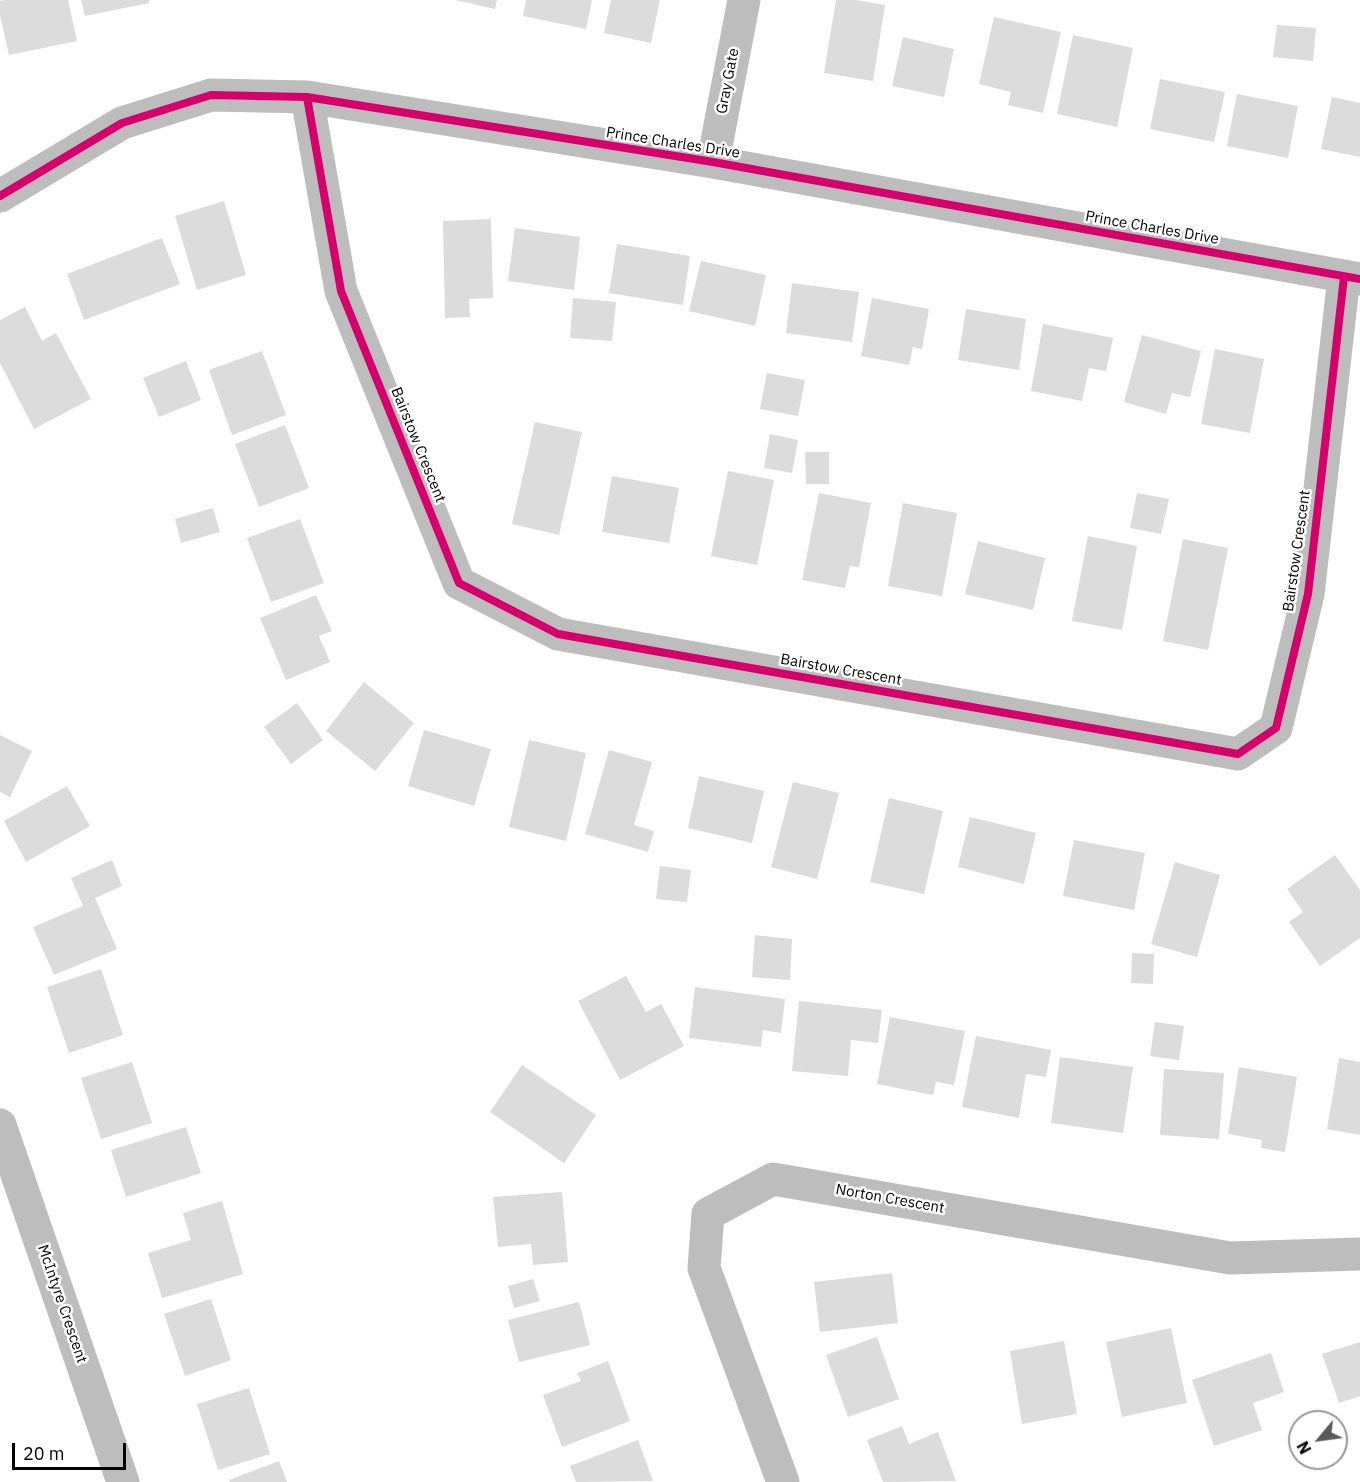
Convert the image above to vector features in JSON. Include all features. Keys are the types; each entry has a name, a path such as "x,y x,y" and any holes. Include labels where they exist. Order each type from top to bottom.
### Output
{"street":[{"name":"Gray Gate","path":"713,162 744,0"},
{"name":"Prince Charles Drive","path":"0,196 122,123 211,95 307,97 713,162 1352,278"},
{"name":"Bairstow Crescent","path":"307,97 341,291 459,583 558,634 1238,754 1276,728 1308,594 1352,278"},
{"name":"McIntyre Crescent","path":"0,1125 123,1482"},
{"name":"Norton Crescent","path":"783,1482 704,1268 708,1214 773,1179 1230,1258 1360,1254"}],"building":[{"path":"68,0 77,41 9,55 0,15 0,1"},
{"path":"81,0 149,0 149,3 85,16"},
{"path":"455,0 497,0 495,9"},
{"path":"526,0 592,0 586,29 523,16"},
{"path":"611,0 660,0 651,43 604,33"},
{"path":"836,0 856,0 885,5 873,81 824,73"},
{"path":"994,17 1061,32 1043,113 1008,105 1011,92 979,84"},
{"path":"1277,25 1316,28 1313,61 1273,57"},
{"path":"1073,35 1133,48 1117,127 1057,114"},
{"path":"903,37 954,49 944,97 892,86"},
{"path":"1160,79 1225,92 1214,142 1150,129"},
{"path":"1237,94 1298,106 1288,158 1227,146"},
{"path":"1332,97 1360,103 1360,157 1321,149"},
{"path":"224,201 246,275 197,290 175,216"},
{"path":"491,219 493,298 469,299 470,317 445,318 443,221"},
{"path":"515,228 580,237 574,290 508,281"},
{"path":"162,238 180,284 84,320 67,274"},
{"path":"617,244 690,256 683,305 609,293"},
{"path":"701,261 766,275 755,326 689,311"},
{"path":"792,283 859,292 852,342 786,333"},
{"path":"573,298 616,302 612,341 570,338"},
{"path":"872,298 929,309 922,349 913,347 909,365 861,356"},
{"path":"25,307 42,341 56,333 91,399 34,429 0,363 0,320"},
{"path":"966,309 1026,319 1019,370 958,360"},
{"path":"1043,324 1113,338 1106,371 1089,368 1082,401 1031,391"},
{"path":"1142,335 1201,351 1190,397 1172,393 1166,414 1124,402"},
{"path":"1215,349 1264,359 1250,433 1201,424"},
{"path":"262,351 286,415 232,435 209,370"},
{"path":"186,361 201,400 159,417 143,378"},
{"path":"767,373 805,380 798,416 760,409"},
{"path":"535,422 582,432 559,535 512,524"},
{"path":"285,425 309,488 259,507 235,444"},
{"path":"770,434 798,440 792,473 764,468"},
{"path":"805,452 829,452 829,484 806,484"},
{"path":"728,471 774,480 757,565 711,556"},
{"path":"612,476 679,488 669,543 602,532"},
{"path":"819,493 871,503 859,567 850,566 845,588 802,580"},
{"path":"1137,493 1169,499 1161,534 1130,528"},
{"path":"903,503 957,513 942,596 888,586"},
{"path":"213,508 220,532 181,543 175,519"},
{"path":"300,519 324,583 271,602 247,538"},
{"path":"1088,536 1137,546 1122,630 1072,621"},
{"path":"1183,539 1228,548 1208,650 1163,641"},
{"path":"978,541 1045,558 1033,610 965,594"},
{"path":"316,595 332,631 319,636 330,662 286,680 260,618"},
{"path":"364,682 414,723 375,771 326,731"},
{"path":"297,703 323,740 291,764 264,727"},
{"path":"424,730 491,749 474,806 408,786"},
{"path":"0,735 32,751 10,797 0,792"},
{"path":"529,740 586,753 566,841 509,827"},
{"path":"609,750 652,762 634,825 654,831 648,852 585,834"},
{"path":"699,776 764,791 752,843 688,828"},
{"path":"793,782 839,793 817,879 771,867"},
{"path":"67,786 90,826 26,862 4,821"},
{"path":"889,798 943,811 924,894 870,882"},
{"path":"970,817 1036,833 1024,884 958,867"},
{"path":"1074,840 1145,853 1134,910 1063,896"},
{"path":"1335,855 1360,890 1360,938 1320,966 1289,922 1303,912 1287,889"},
{"path":"112,860 122,886 95,898 117,949 54,975 33,927 83,906 71,878"},
{"path":"1175,862 1220,875 1197,957 1151,944"},
{"path":"660,866 691,870 687,902 656,899"},
{"path":"755,935 792,939 790,980 752,977"},
{"path":"1132,953 1154,954 1153,984 1131,983"},
{"path":"101,969 123,1035 69,1053 47,987"},
{"path":"626,976 646,1012 661,1004 684,1046 620,1080 578,1001"},
{"path":"695,987 785,999 781,1033 763,1030 761,1047 689,1038"},
{"path":"799,1001 882,1010 878,1043 851,1040 848,1076 792,1071"},
{"path":"890,1017 965,1031 954,1085 936,1082 933,1095 877,1084"},
{"path":"1155,1022 1184,1026 1179,1060 1150,1056"},
{"path":"976,1036 1051,1050 1046,1077 1026,1074 1019,1118 962,1107"},
{"path":"1060,1057 1133,1067 1123,1133 1051,1123"},
{"path":"1339,1058 1360,1062 1360,1135 1327,1129"},
{"path":"132,1062 152,1123 101,1139 81,1078"},
{"path":"522,1065 596,1115 564,1163 490,1112"},
{"path":"1239,1067 1297,1077 1285,1152 1261,1148 1262,1140 1228,1134"},
{"path":"1164,1069 1224,1073 1219,1139 1160,1135"},
{"path":"186,1127 201,1173 126,1197 111,1150"},
{"path":"562,1192 568,1262 533,1265 531,1244 498,1247 493,1197"},
{"path":"222,1201 243,1274 162,1298 148,1253 191,1240 183,1213"},
{"path":"892,1273 898,1323 820,1332 814,1282"},
{"path":"533,1279 540,1301 514,1308 508,1286"},
{"path":"211,1299 231,1360 185,1376 164,1314"},
{"path":"579,1302 590,1345 519,1362 508,1320"},
{"path":"1171,1328 1187,1403 1122,1417 1106,1342"},
{"path":"877,1337 899,1399 848,1417 826,1355"},
{"path":"1064,1341 1077,1414 1022,1424 1010,1351"},
{"path":"1360,1342 1360,1396 1339,1403 1322,1354"},
{"path":"1271,1353 1284,1392 1253,1403 1262,1430 1214,1446 1192,1380"},
{"path":"608,1361 630,1421 562,1447 543,1395 581,1381 577,1373"},
{"path":"249,1388 270,1454 218,1470 197,1404"},
{"path":"902,1426 909,1444 938,1432 956,1481 883,1482 867,1440"},
{"path":"638,1440 653,1481 576,1482 570,1466"},
{"path":"279,1461 287,1482 230,1482 229,1480"}],"cycle path":[{"path":"0,196 122,123 211,95 307,97 713,162 1360,279"},
{"path":"307,97 341,291 459,583 558,634 1238,754 1276,728 1308,594 1344,277"}]}
